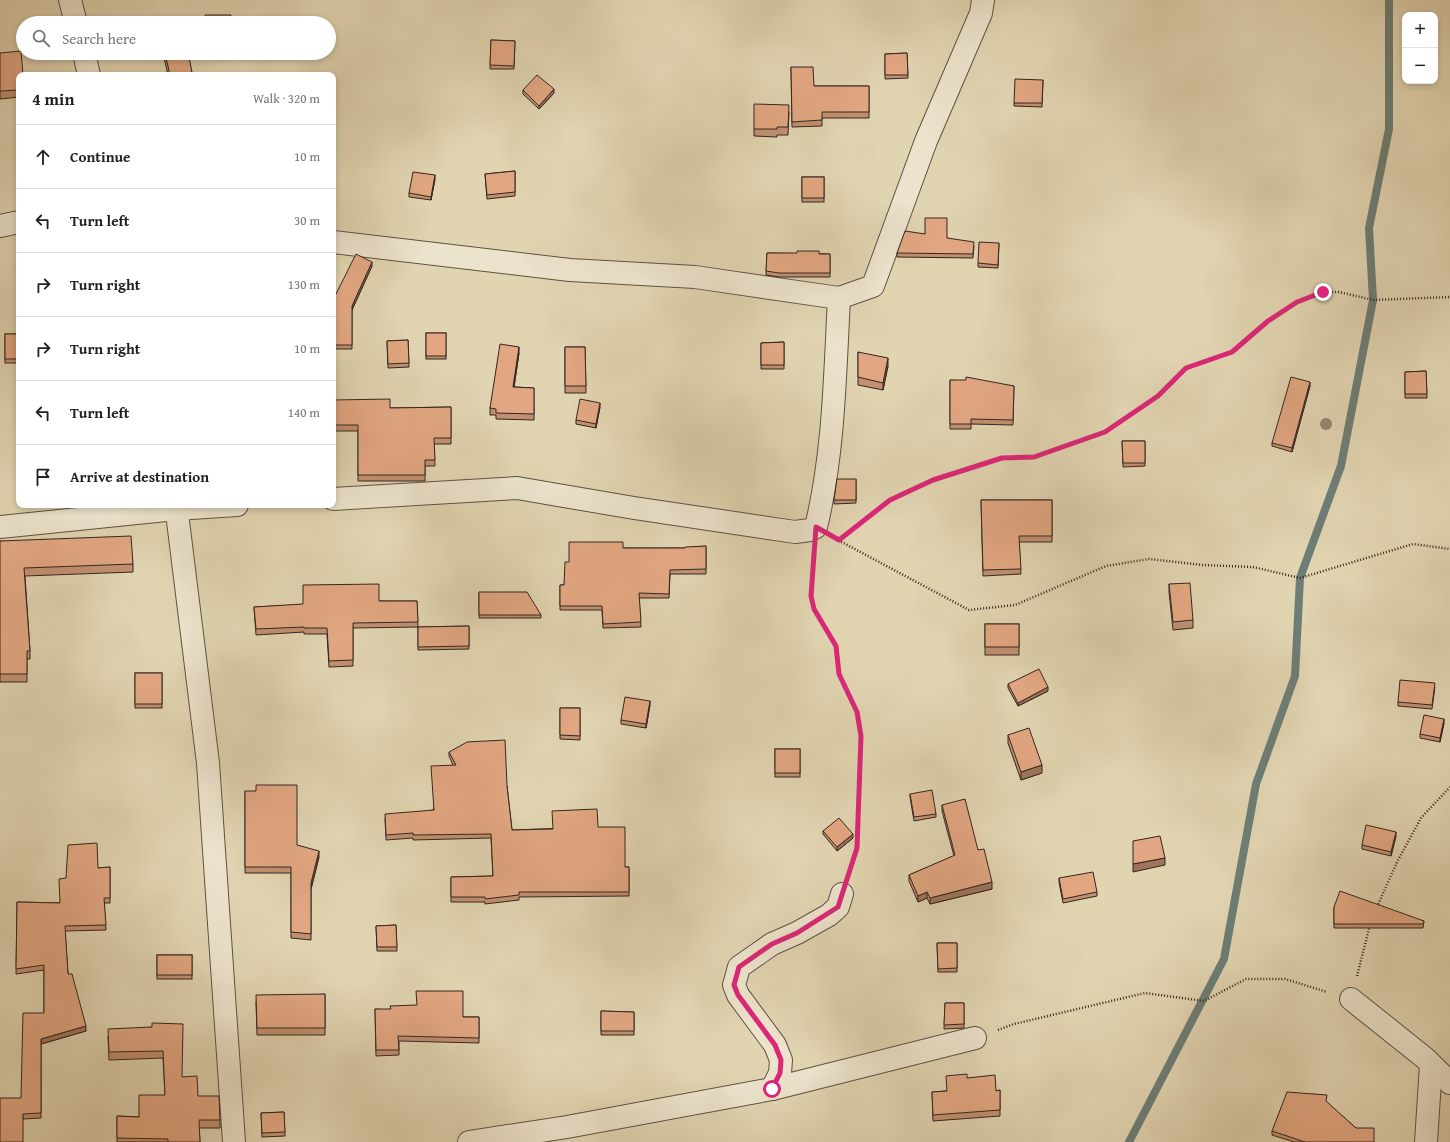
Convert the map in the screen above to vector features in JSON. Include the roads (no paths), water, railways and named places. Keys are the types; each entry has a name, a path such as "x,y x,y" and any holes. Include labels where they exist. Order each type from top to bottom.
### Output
{"street":[{"path":"70,0 74,16"},
{"path":"336,242 570,270 694,277 839,298 873,286 926,141 981,13 983,0"},
{"path":"86,60 89,72"},
{"path":"0,226 16,223"},
{"path":"336,499 517,488 634,508 795,532 810,530 816,527 822,499 833,416 839,298"},
{"path":"0,527 167,508"},
{"path":"176,508 208,764 234,1142"},
{"path":"772,1089 780,1073 781,1060 775,1045 738,995 734,985 739,967 772,944 797,933 829,915 838,907 842,894"},
{"path":"1351,1000 1431,1065 1450,1083"},
{"path":"469,1142 567,1127 772,1089 975,1038"},
{"path":"1426,1142 1431,1065"}],"waterway":[{"path":"1129,1142 1224,959 1256,784 1295,676 1300,578 1341,466 1373,300 1369,228 1389,129 1389,0"}]}
